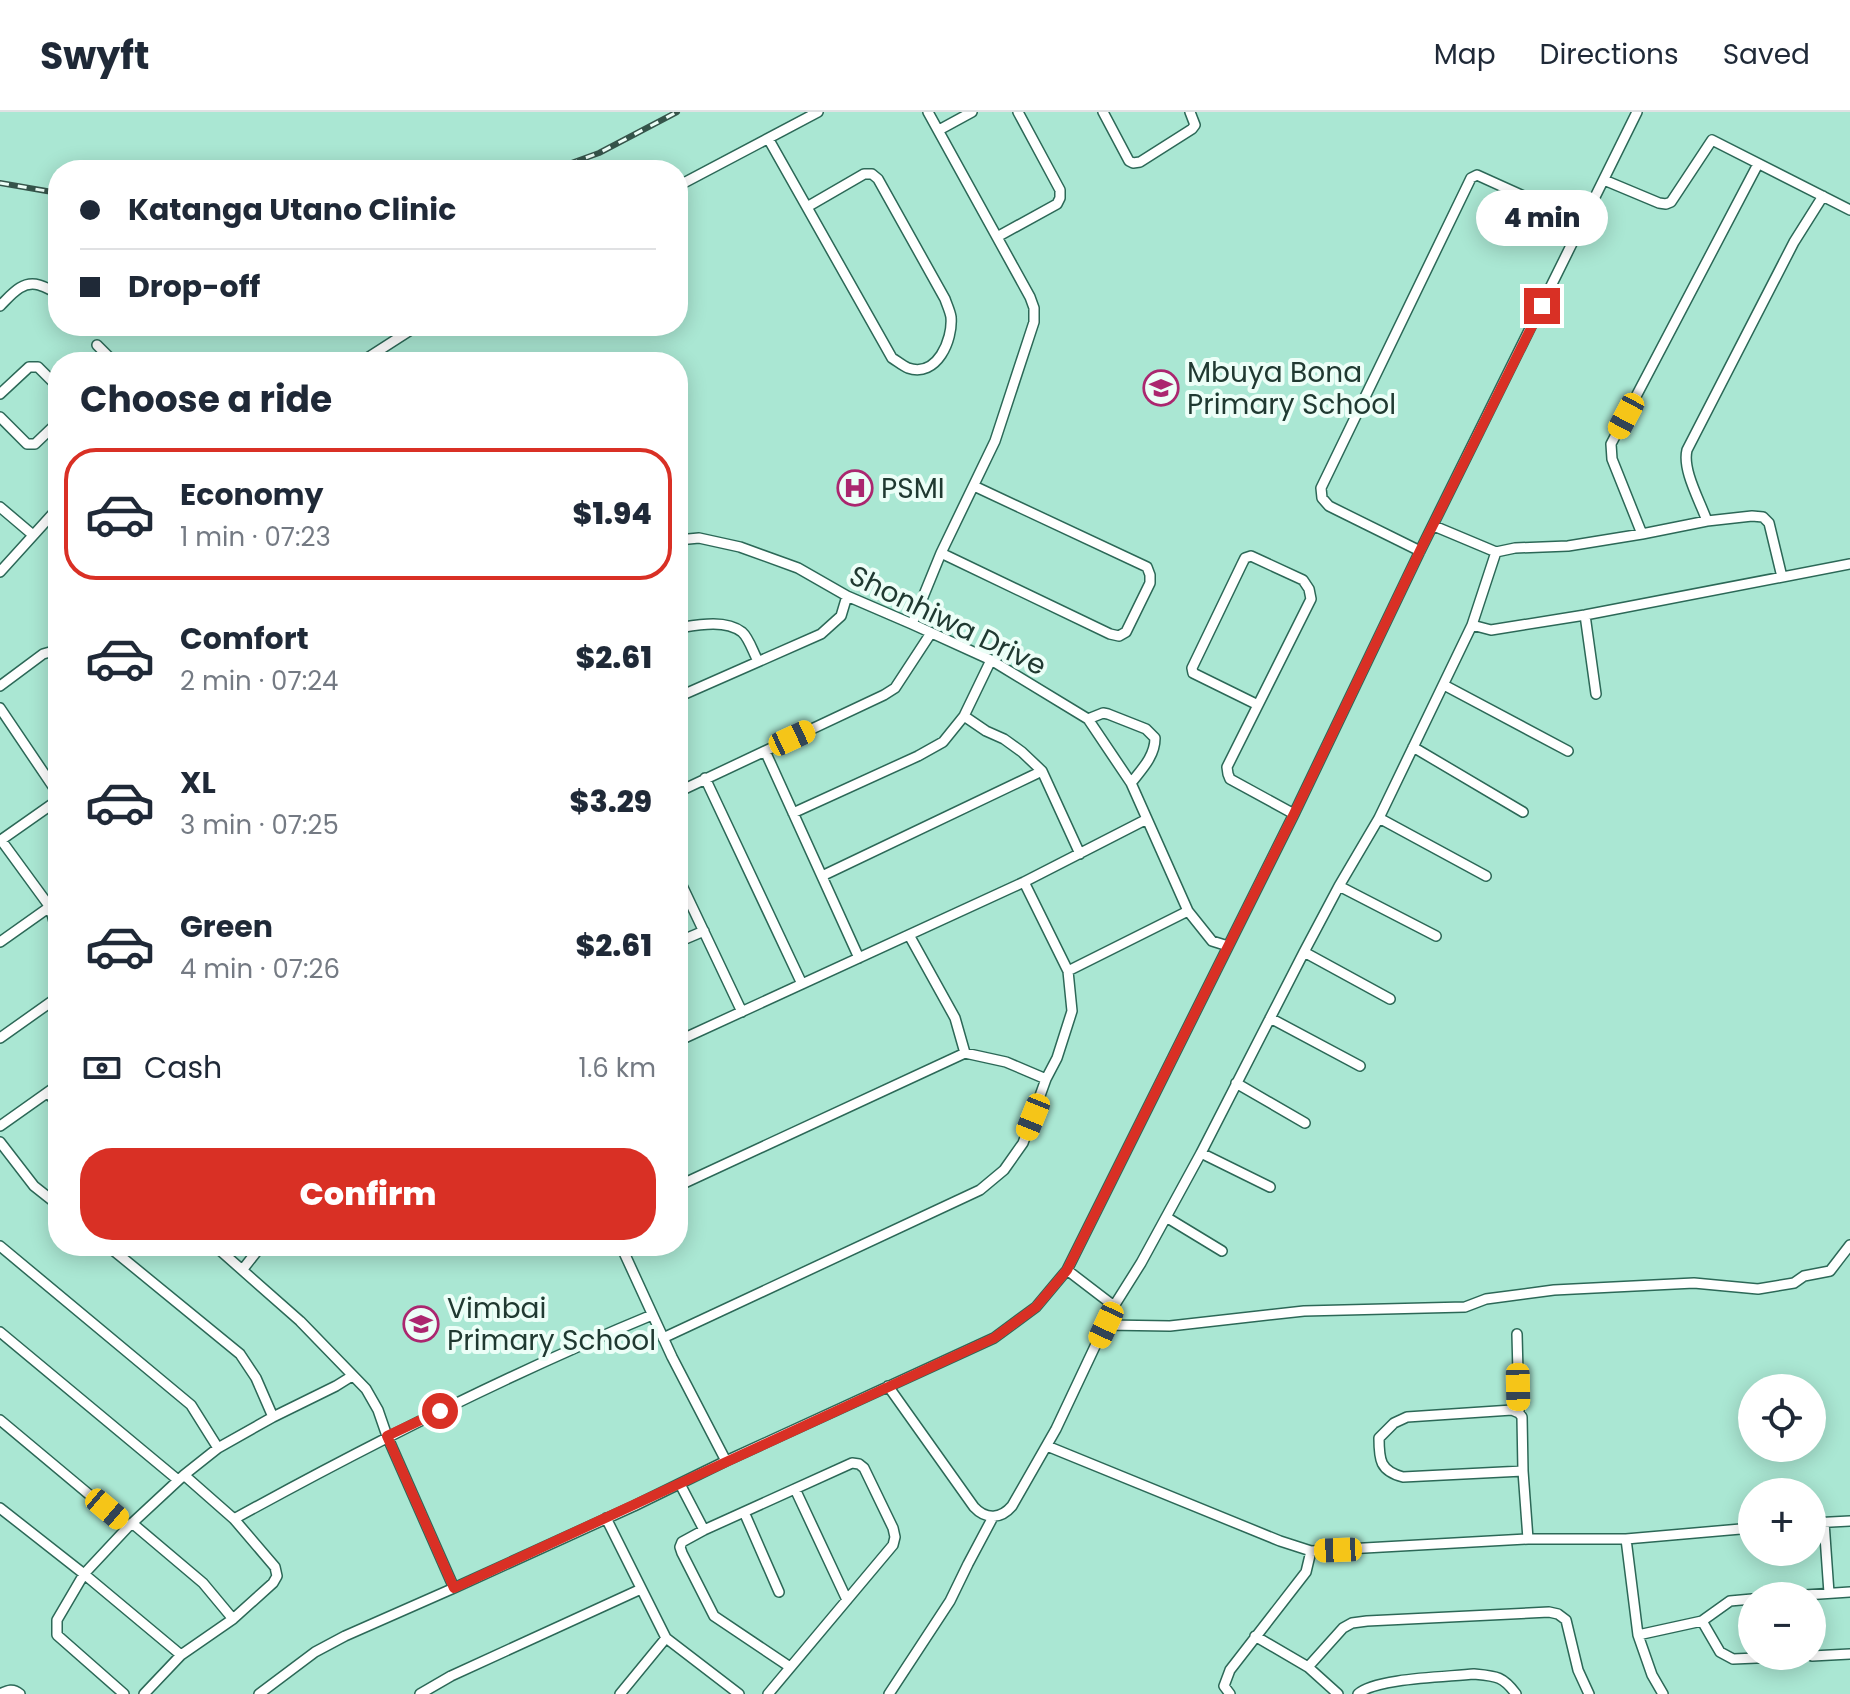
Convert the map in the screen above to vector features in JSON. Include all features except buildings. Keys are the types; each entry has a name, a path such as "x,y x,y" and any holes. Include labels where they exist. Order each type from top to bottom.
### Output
{"street":[{"path":"688,181 818,112"},
{"path":"912,624 941,553 995,441 1034,322 1030,297 928,112"},
{"path":"939,130 972,112"},
{"path":"997,237 1057,204 1060,198 1060,190 1018,112"},
{"path":"1103,112 1129,161 1133,163 1140,162 1192,129 1195,125 1190,112"},
{"path":"259,1694 315,1652 345,1636 994,1338 1036,1307 1067,1270 1637,112"},
{"path":"769,140 892,358 910,369 932,366 940,358 948,338 951,315 878,179 872,174 864,174 807,207"},
{"path":"1604,180 1666,204 1671,202 1712,140 1850,210"},
{"path":"1642,534 1612,459 1611,444 1758,164"},
{"path":"1420,551 1329,506 1322,498 1321,488 1471,178 1477,175 1583,223"},
{"path":"1707,521 1687,469 1687,450 1794,242 1823,196"},
{"path":"0,306 18,287 30,284 48,289"},
{"path":"377,352 401,336"},
{"path":"97,345 104,352"},
{"path":"0,394 34,365 48,377"},
{"path":"0,417 30,445 48,432"},
{"path":"941,553 1110,634 1119,636 1126,632 1150,583 1147,567 974,486"},
{"path":"0,507 33,535"},
{"path":"1434,526 1496,552 1515,548 1568,546 1707,521 1763,517 1769,523 1782,577"},
{"path":"0,572 48,519"},
{"name":"Shonhiwa Drive","path":"688,539 699,538 740,547 798,568 847,596 991,660 1088,719 1131,783 1188,911 1212,941 1228,946"},
{"path":"888,1386 979,1513 993,1517 1007,1512 1047,1446 1114,1306 1201,1153 1339,886 1379,818 1472,625 1496,552"},
{"path":"1258,705 1193,673 1192,668 1245,558 1251,556 1303,580 1311,599 1258,705 1227,767 1228,774 1230,779 1294,814"},
{"path":"1472,625 1491,630 1585,615 1850,564"},
{"path":"688,692 821,634 841,616 847,596"},
{"path":"1585,615 1596,694"},
{"path":"688,627 714,625 744,633 758,661"},
{"path":"688,787 884,695 895,688 931,633"},
{"path":"0,686 48,653"},
{"path":"793,813 943,742 964,716 991,660"},
{"path":"1444,685 1568,751"},
{"path":"0,708 48,782"},
{"path":"1088,719 1108,714 1146,729 1155,738 1148,762 1131,783"},
{"path":"964,716 1004,739 1042,771 1080,854"},
{"path":"1413,747 1523,812"},
{"path":"765,751 859,958"},
{"path":"822,876 1042,771"},
{"path":"705,778 802,984"},
{"path":"48,804 1,839 48,897"},
{"path":"1379,818 1486,876"},
{"path":"688,1036 1024,882 1147,819"},
{"path":"663,1338 980,1190 1004,1170 1023,1143 1072,1011 1068,971 1024,882"},
{"path":"1339,886 1436,936"},
{"path":"688,898 742,1012"},
{"path":"0,942 48,908"},
{"path":"1068,971 1188,911"},
{"path":"688,938 704,931"},
{"path":"909,935 955,1018 965,1053"},
{"path":"1304,952 1390,999"},
{"path":"0,1038 48,1004"},
{"path":"1270,1018 1360,1066"},
{"path":"688,1181 965,1053 1006,1062 1046,1079"},
{"path":"1236,1083 1305,1123"},
{"path":"0,1126 48,1092"},
{"path":"0,1142 34,1186 48,1197"},
{"path":"1201,1153 1270,1187"},
{"path":"1166,1217 1222,1251"},
{"path":"1106,1325 1170,1326 1304,1311 1465,1307 1486,1299 1554,1290 1694,1283 1758,1289 1794,1283 1804,1276 1830,1271 1850,1245"},
{"path":"0,1246 191,1405 218,1448"},
{"path":"120,1256 240,1354 256,1378 273,1417"},
{"path":"227,1256 300,1321 366,1389 378,1410 454,1588"},
{"path":"243,1269 253,1256"},
{"path":"625,1256 663,1338 726,1461"},
{"path":"1067,1270 1114,1306"},
{"path":"234,1519 387,1436 652,1315"},
{"path":"0,1332 234,1519 275,1567 277,1576 273,1583 233,1619 181,1655 144,1694"},
{"path":"1517,1334 1528,1539"},
{"path":"124,1694 57,1635 57,1620 84,1574 130,1525 218,1448 352,1376"},
{"path":"1519,1413 1512,1410 1407,1417 1394,1423 1379,1438 1379,1456 1391,1473 1403,1477 1523,1471"},
{"path":"0,1420 203,1583 233,1619"},
{"path":"1047,1446 1265,1536 1311,1551 1528,1539 1626,1539 1738,1529"},
{"path":"768,1694 893,1545 893,1528 864,1468 859,1464 852,1463 704,1530 682,1542 680,1547 714,1616 790,1667"},
{"path":"680,1484 704,1530"},
{"path":"795,1489 847,1600"},
{"path":"0,1508 181,1655"},
{"path":"744,1512 779,1592"},
{"path":"889,1694 950,1601 993,1517"},
{"path":"606,1518 666,1638 739,1694"},
{"path":"1826,1522 1850,1521"},
{"path":"1626,1539 1638,1635 1652,1675 1663,1694"},
{"path":"1826,1550 1829,1593"},
{"path":"1230,1694 1224,1686 1230,1670 1299,1583 1306,1572 1311,1551"},
{"path":"420,1694 451,1676 641,1589"},
{"path":"1826,1593 1850,1592"},
{"path":"1638,1635 1702,1621 1730,1601 1738,1600"},
{"path":"1308,1667 1343,1628 1352,1623 1549,1612 1566,1620 1578,1670 1589,1694"},
{"path":"1702,1621 1720,1652 1738,1659"},
{"path":"1255,1636 1308,1667 1338,1694"},
{"path":"625,1692 666,1638"},
{"path":"1826,1655 1850,1654"},
{"path":"1358,1694 1380,1684 1474,1674 1506,1681 1516,1694"},
{"path":"0,1694 15,1690 20,1694"}],"railway":[{"path":"580,160 677,112"},
{"path":"0,183 48,191"}],"place":[{"name":"Mbuya Bona Primary School","path":"1161,388"},
{"name":"PSMI","path":"855,488"},
{"name":"Vimbai Primary School","path":"421,1324"}],"route":[{"path":"440,1411 387,1436 454,1588 994,1338 1036,1307 1067,1270 1542,306"}]}
